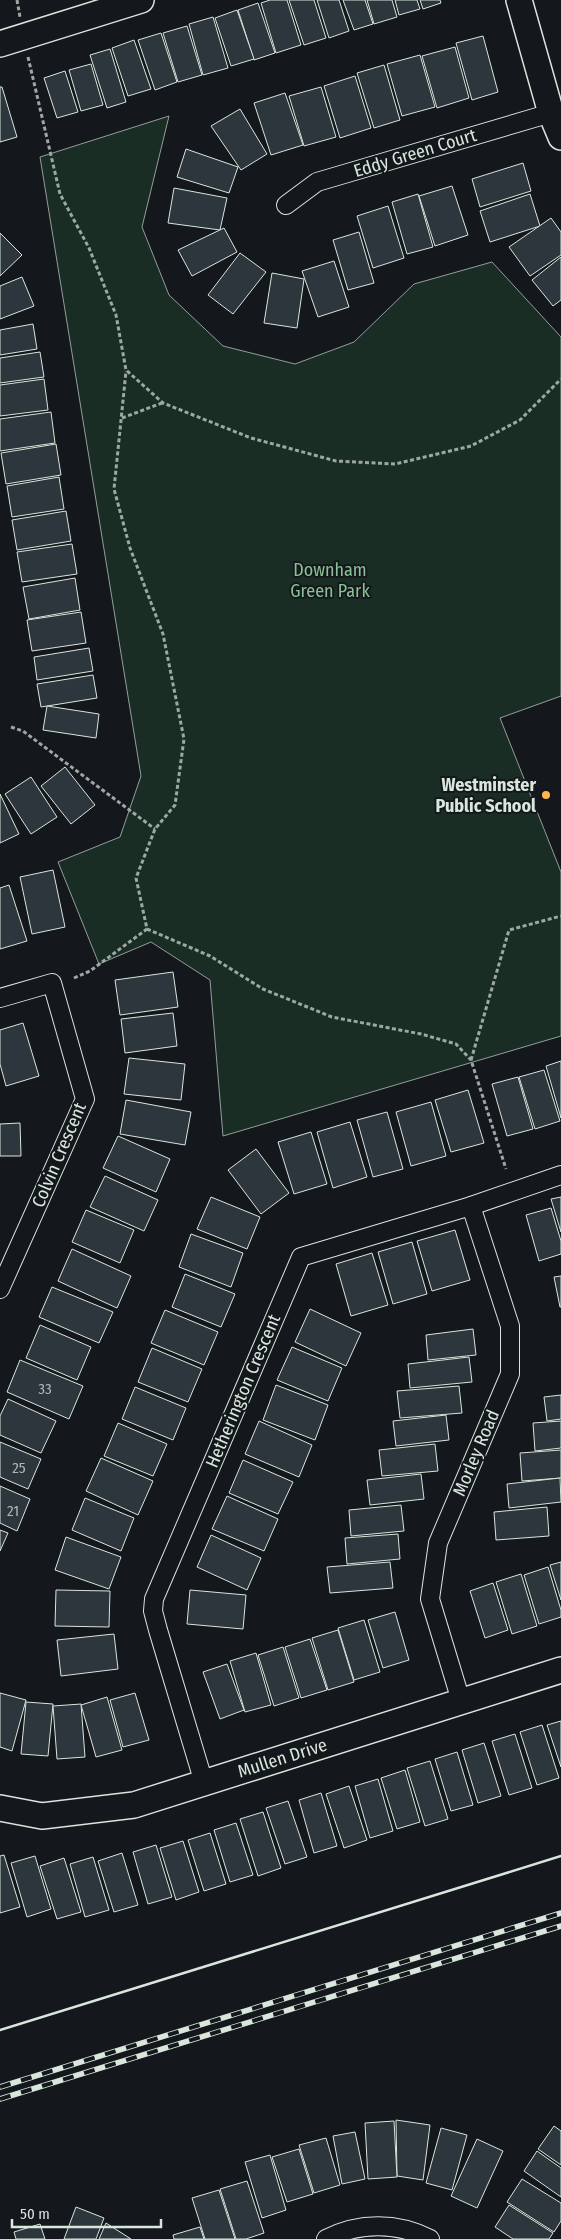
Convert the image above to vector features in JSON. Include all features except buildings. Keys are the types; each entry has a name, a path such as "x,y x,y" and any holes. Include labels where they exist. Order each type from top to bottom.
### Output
{"street":[{"path":"12,40 141,0"},
{"path":"519,0 551,112 561,137"},
{"name":"Eddy Green Court","path":"286,205 317,182 551,112"},
{"name":"Colvin Crescent","path":"0,998 52,983 85,1099 0,1290"},
{"name":"Hetherington Crescent","path":"204,1783 158,1630 153,1610 154,1599 301,1257 471,1206 561,1175"},
{"name":"Morley Road","path":"461,1701 430,1599 438,1544 510,1374 510,1326 471,1206"},
{"name":"Mullen Drive","path":"0,1808 42,1816 134,1806 561,1670"},
{"path":"326,2239 338,2232 363,2227 392,2226 417,2232 430,2239"}],"path":[{"path":"12,40 60,194 89,248 116,315 126,370 114,489 130,548 163,634 184,739 175,804 155,829 136,878 146,929"},
{"path":"126,370 163,403 251,438 336,460 395,464 471,446 520,420 561,379"},
{"path":"122,418 163,403"},
{"path":"11,726 23,731 155,829"},
{"path":"471,1060 509,930 561,916"},
{"path":"74,978 90,971 146,929"},
{"path":"146,929 210,956 272,993 332,1017 421,1034 456,1044 471,1060 506,1169"}],"green space":[{"name":"Downham Green Park","path":"169,116 142,227 169,295 223,346 295,364 354,342 414,284 492,262 561,337 561,696 500,718 561,872 561,1036 223,1136 210,980 151,942 99,964 58,862 120,837 141,776 40,157"}],"railway":[{"path":"0,2087 561,1913"},
{"path":"0,2099 561,1926"}],"wall":[{"path":"0,2030 561,1856"}],"place":[{"name":"Westminster Public School","path":"546,795"}]}
